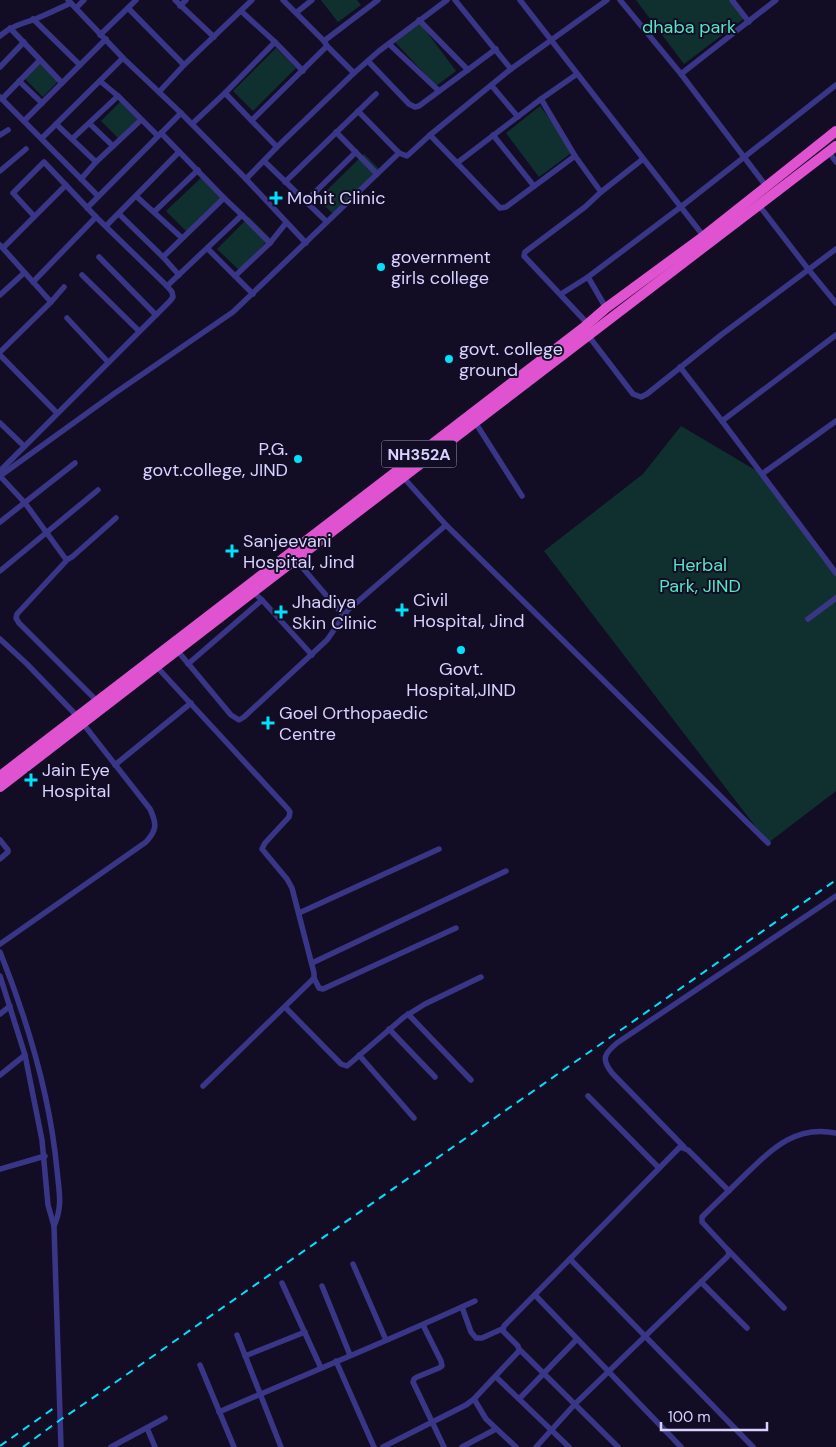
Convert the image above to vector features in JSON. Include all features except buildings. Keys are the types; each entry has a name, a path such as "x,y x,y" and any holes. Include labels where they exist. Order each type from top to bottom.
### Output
{"highway":[{"name":"NH352A","path":"756,201 766,186 836,131"},
{"name":"NH352A","path":"0,776 156,666 174,647 586,329 756,201 832,148"},
{"name":"NH352A","path":"0,787 80,720 97,701 253,592 475,422 586,329 606,308 706,240"}],"street":[{"path":"76,8 84,0"},
{"path":"100,35 136,0"},
{"path":"175,0 214,37"},
{"path":"180,6 186,0"},
{"path":"159,92 184,65 252,0"},
{"path":"283,0 297,12 354,73"},
{"path":"297,12 312,0"},
{"path":"252,120 303,71 325,44 378,0"},
{"path":"246,179 354,73 419,20 447,0"},
{"path":"455,0 511,70"},
{"path":"520,0 643,159 682,206 706,240"},
{"path":"358,111 399,153 407,156 430,135 511,70 607,0"},
{"path":"620,0 681,74 766,186"},
{"path":"732,0 749,22"},
{"path":"681,74 776,0"},
{"path":"0,36 10,28 69,2 123,58 192,124 306,243"},
{"path":"128,8 184,65"},
{"path":"241,11 303,71"},
{"path":"34,19 80,65"},
{"path":"419,20 468,70"},
{"path":"10,28 62,83"},
{"path":"24,121 106,39"},
{"path":"0,67 24,42"},
{"path":"192,124 275,42"},
{"path":"389,44 439,91"},
{"path":"368,61 415,107 419,106 496,49"},
{"path":"42,138 123,58"},
{"path":"40,60 1,98 98,196"},
{"path":"457,162 577,74"},
{"path":"19,81 42,103"},
{"path":"100,81 118,96 141,120 160,134 270,242"},
{"path":"561,294 682,206 836,84"},
{"path":"492,86 518,117"},
{"path":"225,93 277,147"},
{"path":"285,182 376,94"},
{"path":"72,139 118,96"},
{"path":"541,99 575,156 600,192"},
{"path":"87,208 181,113"},
{"path":"81,178 141,120"},
{"path":"56,124 96,162"},
{"path":"90,124 113,146"},
{"path":"0,135 8,130"},
{"path":"336,132 377,174"},
{"path":"430,135 500,208 506,207 575,156"},
{"path":"493,135 534,186"},
{"path":"832,148 836,162"},
{"path":"0,171 26,149"},
{"path":"106,226 179,152"},
{"path":"306,201 356,152"},
{"path":"68,559 63,556 24,503 0,476 115,393 233,312 399,153"},
{"path":"643,159 600,192 585,207 525,252 524,256 561,294 636,396 640,397 647,394 836,249"},
{"path":"264,161 326,221"},
{"path":"0,461 2,468 173,297 172,292 167,286 87,208 44,162 13,193 34,216"},
{"path":"154,212 198,170"},
{"path":"51,302 2,247 66,185"},
{"path":"136,196 182,238"},
{"path":"163,257 224,198"},
{"path":"756,201 836,303"},
{"path":"119,214 179,275"},
{"path":"167,286 208,249 242,214"},
{"path":"33,282 96,217"},
{"path":"234,276 270,242 286,223"},
{"path":"208,249 253,294"},
{"path":"99,258 156,315"},
{"path":"0,295 24,273"},
{"path":"82,275 139,332"},
{"path":"588,276 606,308"},
{"path":"57,414 0,353 51,302 64,286"},
{"path":"67,318 108,362"},
{"path":"722,421 836,335"},
{"path":"680,367 836,573"},
{"path":"762,474 836,421"},
{"path":"475,422 522,496"},
{"path":"0,423 24,446"},
{"path":"0,522 75,463"},
{"path":"403,477 446,525 768,843"},
{"path":"0,571 98,490"},
{"path":"97,701 19,623 16,614 68,559 116,518"},
{"path":"174,647 231,715 239,720 312,654 331,635 344,616 446,525"},
{"path":"295,559 344,616"},
{"path":"253,592 312,654"},
{"path":"808,619 836,598"},
{"path":"188,664 262,600"},
{"path":"0,639 27,664 80,720 150,809 156,826 152,836 146,842 0,944"},
{"path":"156,666 290,812 289,817 265,842 262,849 289,884 294,894 312,963 314,978 319,988 323,989 456,928"},
{"path":"115,765 191,704"},
{"path":"0,840 8,850 0,859"},
{"path":"299,913 439,849"},
{"path":"312,963 506,871"},
{"path":"729,1191 612,1073 605,1061 605,1055 617,1043 836,896"},
{"path":"0,952 21,1008 54,1137 60,1202 60,1214 54,1226"},
{"path":"0,976 24,1055 45,1156 48,1205 54,1226 61,1447"},
{"path":"285,1007 344,1066 347,1066 408,1014 481,977"},
{"path":"203,1086 314,978"},
{"path":"0,1014 10,1006"},
{"path":"408,1014 471,1080"},
{"path":"389,1029 435,1077"},
{"path":"0,1075 24,1055"},
{"path":"359,1055 414,1118"},
{"path":"32,1092 43,1089"},
{"path":"588,1096 659,1168"},
{"path":"784,1308 704,1225 701,1220 702,1216 768,1153 786,1140 808,1132 827,1131 836,1133"},
{"path":"462,1307 471,1332 476,1338 482,1338 502,1329 680,1147 684,1147"},
{"path":"0,1169 45,1156"},
{"path":"536,1447 575,1404 727,1257 729,1254 728,1250"},
{"path":"570,1259 753,1447"},
{"path":"353,1264 386,1340"},
{"path":"701,1282 747,1328"},
{"path":"282,1283 321,1368"},
{"path":"322,1286 350,1355"},
{"path":"535,1295 681,1447"},
{"path":"219,1412 475,1301"},
{"path":"423,1325 442,1364 439,1368 417,1377 414,1379 414,1382 444,1447"},
{"path":"502,1329 618,1447"},
{"path":"245,1356 305,1332"},
{"path":"237,1335 281,1447"},
{"path":"519,1399 577,1339"},
{"path":"383,1447 474,1400 518,1354 519,1348"},
{"path":"336,1361 374,1447"},
{"path":"200,1365 234,1447"},
{"path":"496,1377 570,1447"},
{"path":"474,1400 486,1419 516,1447"},
{"path":"111,1447 165,1418"},
{"path":"147,1428 155,1447"},
{"path":"462,1447 496,1429"}],"green space":[{"path":"321,0 357,0 361,5 338,22"},
{"name":"dhaba park","path":"636,0 734,0 746,17 684,64"},
{"path":"420,23 456,71 436,86 395,42"},
{"path":"276,48 296,68 253,111 233,91"},
{"path":"42,61 60,79 43,97 24,78"},
{"path":"121,101 139,119 119,139 101,121"},
{"path":"540,106 574,151 539,177 506,133"},
{"path":"364,154 379,169 333,214 318,199"},
{"path":"204,175 224,196 187,232 166,211"},
{"path":"249,217 270,238 239,270 217,249"},
{"name":"Herbal Park, JIND","path":"681,426 762,474 836,573 836,791 768,843 544,551 643,474"}],"railway":[{"path":"23,1447 836,880"},
{"path":"0,1446 54,1408"}],"place":[{"name":"Mohit Clinic","path":"276,198"},
{"name":"government girls college","path":"381,267"},
{"name":"govt. college ground","path":"449,359"},
{"name":"P.G. govt.college, JIND","path":"298,459"},
{"name":"Sanjeevani Hospital, Jind","path":"232,551"},
{"name":"Civil Hospital, Jind","path":"402,610"},
{"name":"Jhadiya Skin Clinic","path":"281,612"},
{"name":"Govt. Hospital,JIND","path":"461,650"},
{"name":"Goel Orthopaedic Centre","path":"268,723"},
{"name":"Jain Eye Hospital","path":"31,780"}]}
